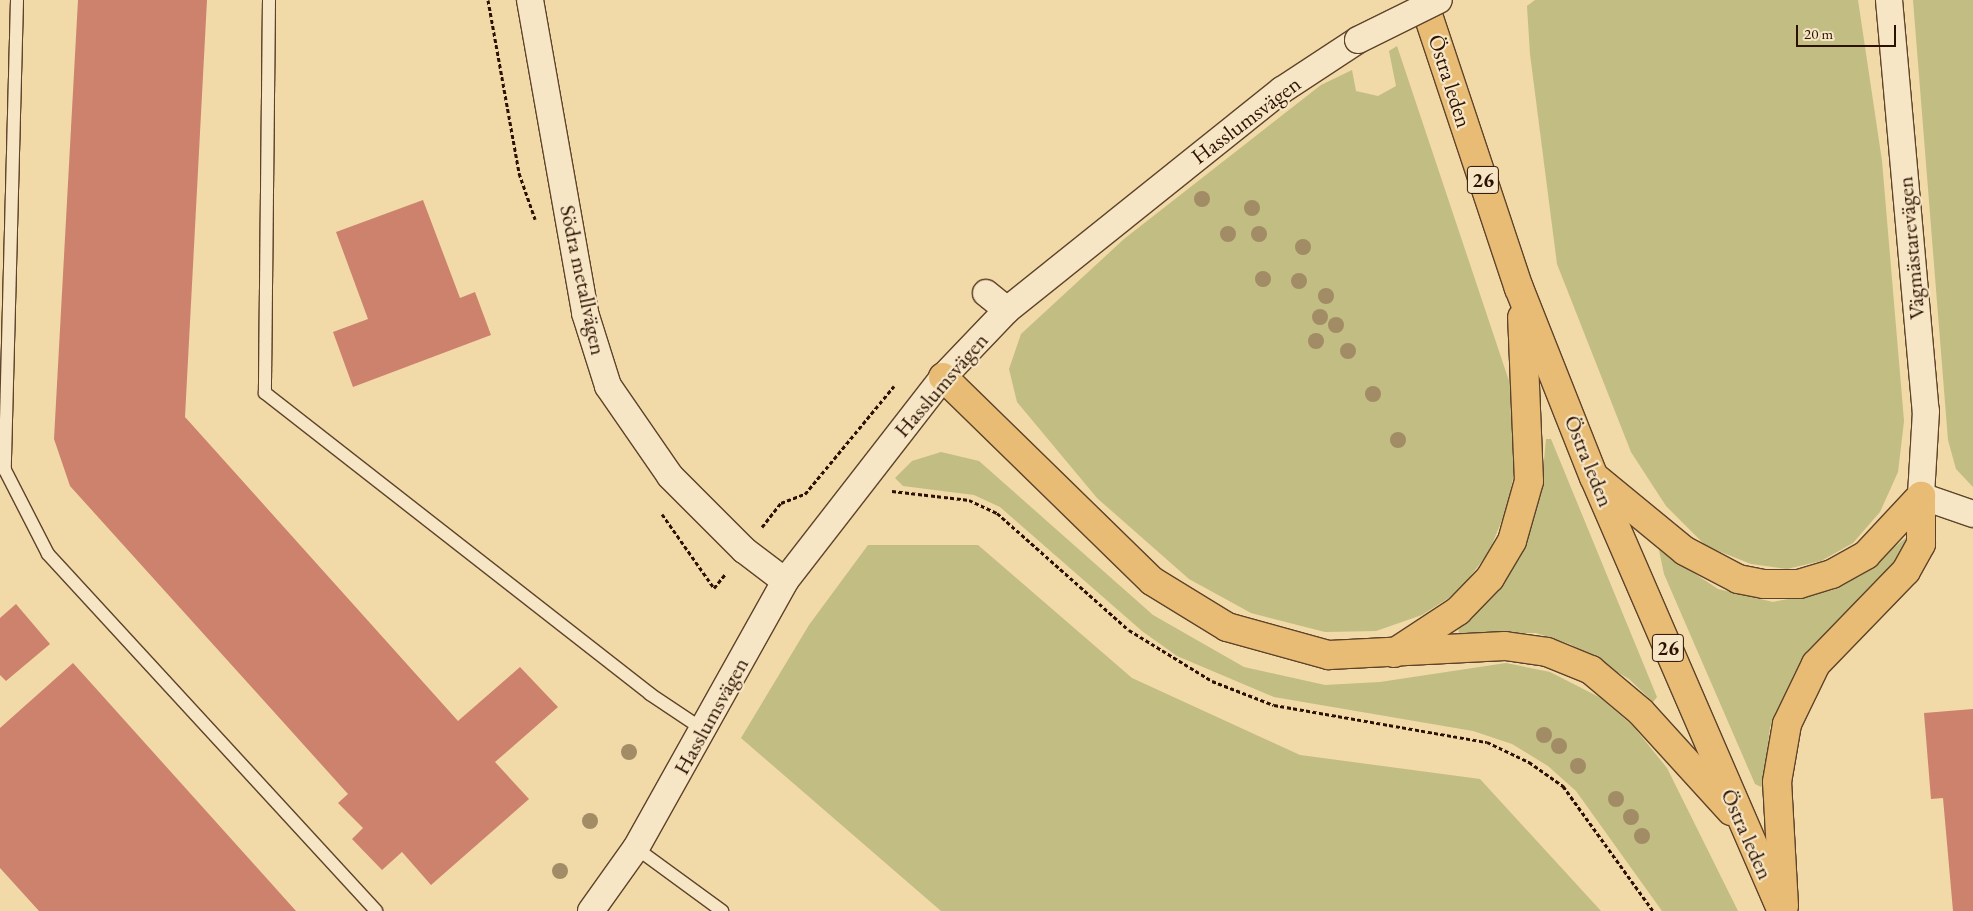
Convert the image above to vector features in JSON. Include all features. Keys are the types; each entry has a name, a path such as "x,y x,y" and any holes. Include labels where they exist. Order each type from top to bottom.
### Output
{"highway":[{"name":"Östra leden","path":"1423,0 1519,288 1594,477 1740,820 1783,911"},
{"path":"1393,654 1458,611 1490,578 1512,541 1530,472 1519,288"},
{"path":"943,377 1152,581 1226,627 1329,655 1393,654 1506,646 1547,652 1591,670 1641,712 1675,755 1740,820"},
{"path":"1594,477 1685,551 1738,579 1764,584 1799,584 1832,574 1866,555 1921,496"},
{"path":"1783,911 1777,782 1787,724 1816,664 1906,571 1921,544 1921,496"}],"street":[{"name":"Södra metallvägen","path":"530,0 585,313 608,386 670,476 744,550 785,581"},
{"name":"Hasslumsvägen","path":"592,911 636,848 704,730 785,581 943,377 1007,310 1254,112 1358,40 1439,0"},
{"name":"Vägmästarevägen","path":"1889,0 1926,411 1921,496"},
{"path":"986,293 1007,310"},
{"path":"1921,496 1973,514"}],"lane":[{"path":"16,0 5,470 48,554 376,911"},
{"path":"269,0 265,393 650,694 704,730"},
{"path":"636,848 722,911"}],"path":[{"path":"488,0 519,173 539,229"},
{"path":"781,503 804,494 843,449"},
{"path":"891,490 968,500 997,512 1129,630 1212,681 1274,704 1488,742 1529,762 1563,786 1653,911"}],"shaded area":[{"path":"1535,0 1858,0 1882,161 1904,421 1898,472 1880,512 1853,543 1821,561 1787,569 1751,564 1706,546 1666,506 1631,452 1557,264 1530,54 1527,6"},
{"path":"1913,0 1973,0 1973,487 1956,469 1948,440"},
{"path":"1397,46 1513,393 1518,451 1508,505 1489,552 1458,592 1422,615 1376,631 1325,632 1251,613 1189,579 1097,498 1017,402 1009,369 1021,334 1124,239 1321,85 1352,70 1356,91 1378,96 1396,86 1389,51"},
{"path":"1546,439 1551,439 1657,697 1653,702 1629,679 1570,644 1536,633 1459,633 1458,627 1483,606 1519,559 1541,493"},
{"path":"941,452 979,461 1153,615 1244,667 1325,685 1380,682 1506,663 1550,672 1599,697 1633,726 1667,768 1738,911 1662,911 1576,791 1548,766 1512,744 1473,731 1274,697 1177,656 1142,631 1000,507 974,495 903,486 895,478 912,461"},
{"path":"1909,535 1912,539 1903,556 1795,672 1770,727 1764,782 1761,787 1755,784 1664,574 1659,550 1718,589 1773,602 1833,590 1860,576"},
{"path":"868,545 978,545 1132,678 1300,755 1480,779 1601,911 941,911 741,738 809,625"}],"building":[{"path":"78,0 207,0 185,417 458,721 520,667 558,707 495,762 529,799 431,885 402,852 382,870 352,839 363,828 338,803 348,794 70,486 54,439"},
{"path":"423,200 460,298 475,292 491,335 353,387 333,332 368,319 336,232"},
{"path":"16,604 50,644 6,681 0,675 0,618"},
{"path":"73,663 296,911 39,911 0,868 0,728"},
{"path":"1973,709 1973,911 1953,911 1943,798 1931,799 1924,713"}]}
